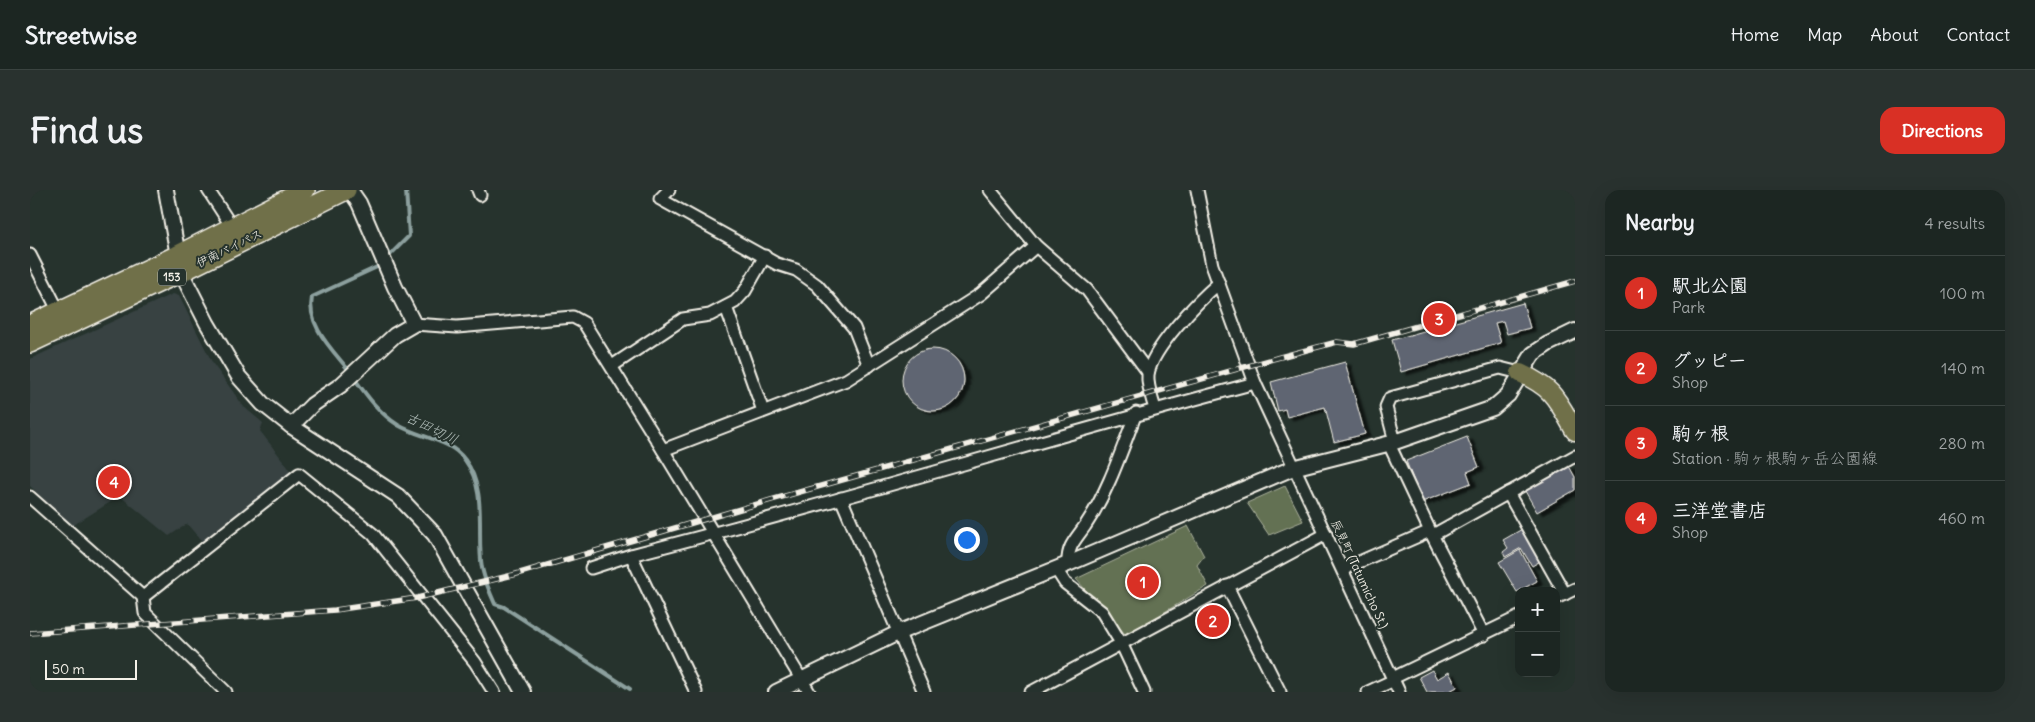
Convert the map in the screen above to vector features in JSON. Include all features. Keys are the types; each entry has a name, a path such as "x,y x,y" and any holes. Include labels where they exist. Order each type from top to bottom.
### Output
{"highway":[{"name":"伊南バイパス","path":"30,325 180,263 232,227 302,198 346,190"},
{"name":"伊南バイパス","path":"30,343 302,198"}],"main road":[{"path":"1520,373 1547,387 1554,394 1575,431"}],"street":[{"path":"166,190 180,263 207,323 239,377 263,404 291,426 398,496 435,535 522,692"},
{"path":"208,190 232,227"},
{"path":"350,190 359,203 395,287 414,324"},
{"path":"669,190 660,199 778,264 796,270 817,285 854,328 869,366"},
{"path":"990,190 1036,246 1087,290 1148,372"},
{"name":"辰見町 (Tatumicho St.)","path":"1197,190 1212,265 1255,383 1399,692"},
{"path":"663,450 826,390 846,380 980,294 1036,246"},
{"path":"30,255 59,312"},
{"path":"612,366 683,319 710,315 735,302 745,291 764,256"},
{"path":"1155,409 1148,383 1148,372 1167,340 1196,302 1218,283"},
{"path":"726,307 763,412"},
{"path":"291,426 312,404 341,385 395,335 414,324 457,327 573,317 584,323 612,366 805,686"},
{"path":"776,692 805,686 900,632 1293,468 1392,443 1493,408 1508,395 1520,373 1539,350 1575,331"},
{"path":"1484,635 1432,533 1392,443 1386,407 1390,398 1500,368 1520,373"},
{"path":"591,568 631,555 842,498 1136,413 1255,383"},
{"path":"1136,413 1109,484 1093,514 1067,552 1062,566 1065,583 1102,612 1120,643 1144,692"},
{"path":"1343,569 1432,533 1575,456"},
{"path":"143,597 299,474 373,534 475,662 494,692"},
{"path":"1508,493 1565,594"},
{"path":"30,497 143,597 145,613 226,692"},
{"path":"842,498 924,692"},
{"path":"1031,692 1326,534"},
{"path":"631,555 696,692"},
{"path":"1227,586 1280,692"},
{"path":"1368,692 1515,619"}],"shaded area":[{"path":"173,294 179,296 213,364 244,407 263,423 260,431 288,467 291,475 206,546 187,524 169,536 120,496 72,526 30,486 30,359"}],"green space":[{"path":"1285,486 1303,521 1269,535 1247,503"},
{"path":"1188,526 1204,556 1197,565 1208,586 1126,635 1076,579"}],"building":[{"path":"1523,303 1530,328 1507,334 1503,321 1495,323 1501,343 1401,372 1392,340"},
{"path":"933,349 945,351 955,358 962,368 964,380 962,392 955,402 945,409 933,411 921,409 911,402 904,392 902,380 904,368 911,358 921,351"},
{"path":"1345,362 1365,434 1334,442 1325,407 1287,417 1285,409 1278,411 1271,382"},
{"path":"1467,437 1479,467 1467,472 1471,483 1422,502 1406,461"},
{"path":"1569,466 1575,477 1575,490 1537,512 1525,491"},
{"path":"1524,528 1542,560 1532,566 1521,548 1505,557 1503,552 1508,548 1503,540"},
{"path":"1520,550 1537,581 1526,587 1515,587 1515,589 1499,562"},
{"path":"1432,670 1437,679 1449,672 1457,687 1448,692 1427,692 1419,677"}],"waterway":[{"name":"古田切川","path":"391,254 409,236 406,190"},
{"name":"古田切川","path":"350,372 329,347 317,328 311,308 312,297 377,267"},
{"name":"古田切川","path":"354,378 374,404 391,420 407,429 443,443 459,453 465,460 477,485 480,513 480,555 482,568 495,604 504,607 630,689"}],"railway":[{"path":"30,633 335,610 417,598 513,575 771,500 1280,357 1337,342 1354,344 1575,281"}],"place":[{"name":"駒ヶ根","path":"1439,319"},
{"name":"三洋堂書店","path":"114,482"},
{"name":"駅北公園","path":"1143,582"},
{"name":"グッピー","path":"1213,621"}]}
